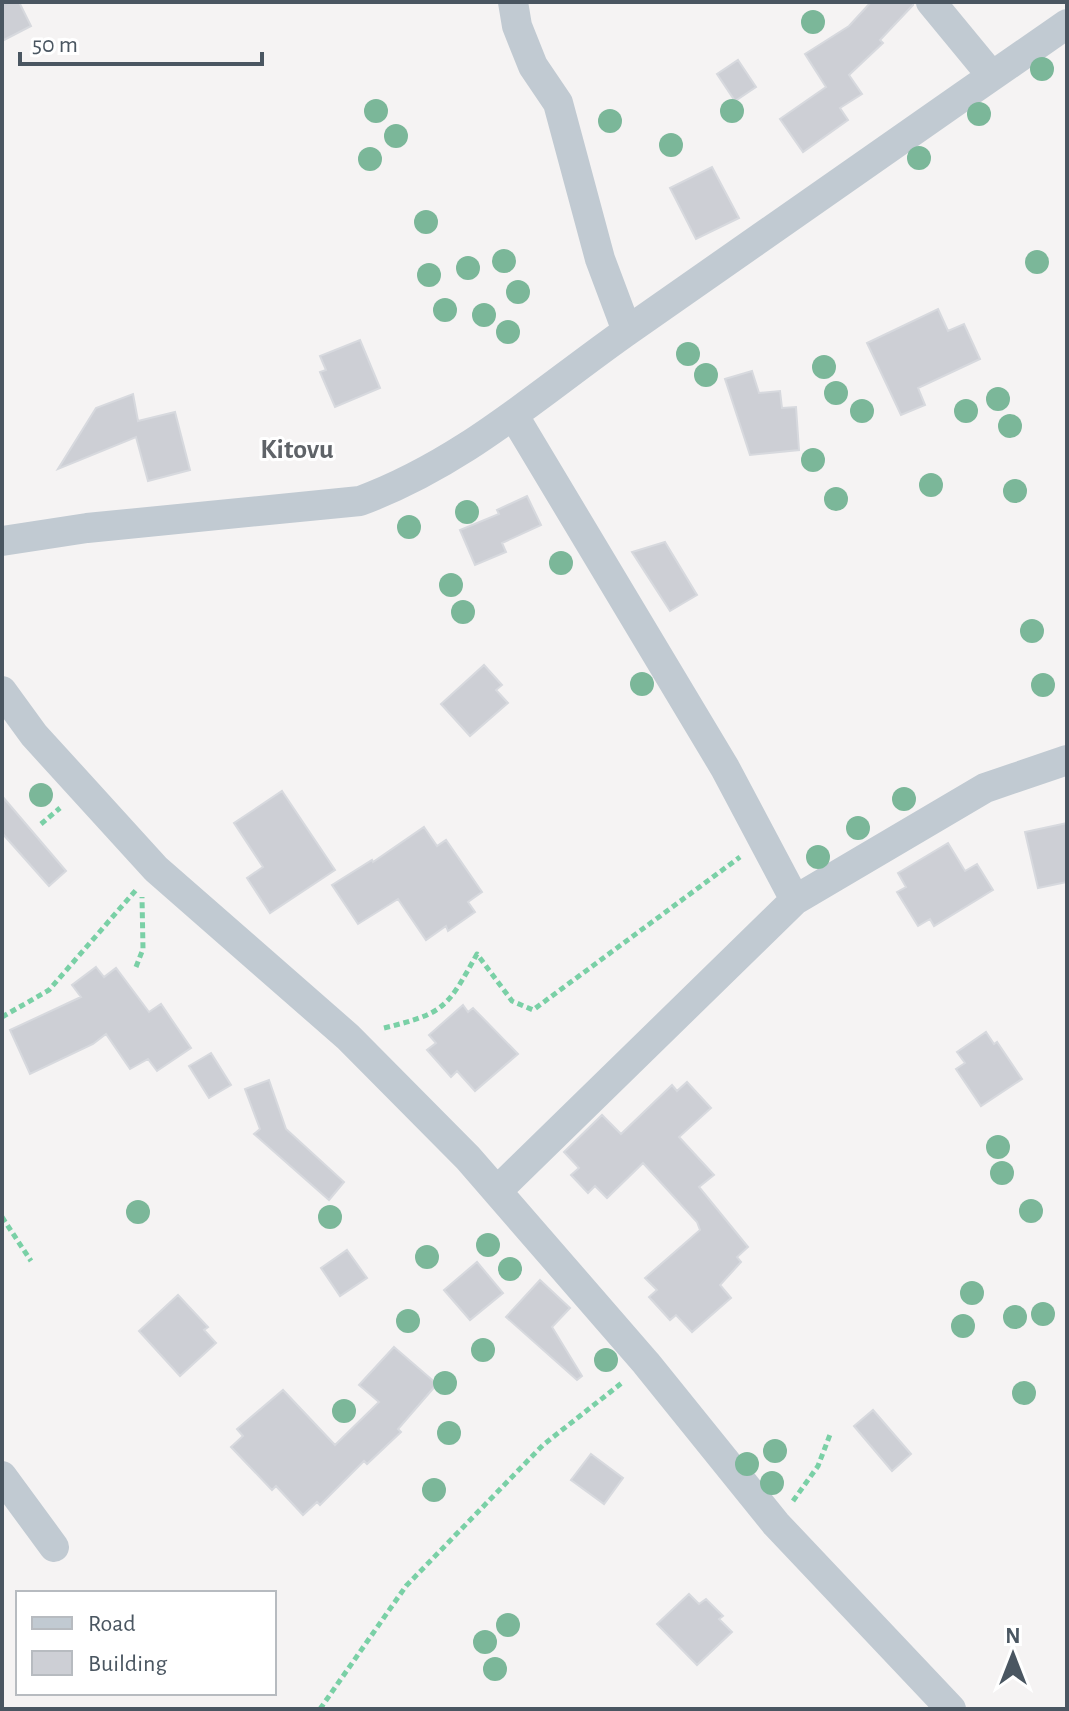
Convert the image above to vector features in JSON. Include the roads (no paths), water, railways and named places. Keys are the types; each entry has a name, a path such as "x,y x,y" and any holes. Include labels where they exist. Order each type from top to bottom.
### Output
{"street":[{"path":"513,2 517,26 533,66 558,103 600,259 627,331"},
{"path":"931,2 992,76"},
{"path":"2,541 360,501 447,462 627,331 1067,24"},
{"path":"514,416 670,675 795,900"},
{"path":"2,691 34,735 156,869 348,1037 409,1095 646,1363 776,1524 922,1696 951,1709"},
{"path":"497,1191 795,900 985,788 1067,760"},
{"path":"2,1476 54,1547"}],"district":[{"name":"Kitovu","path":"297,450"}]}
